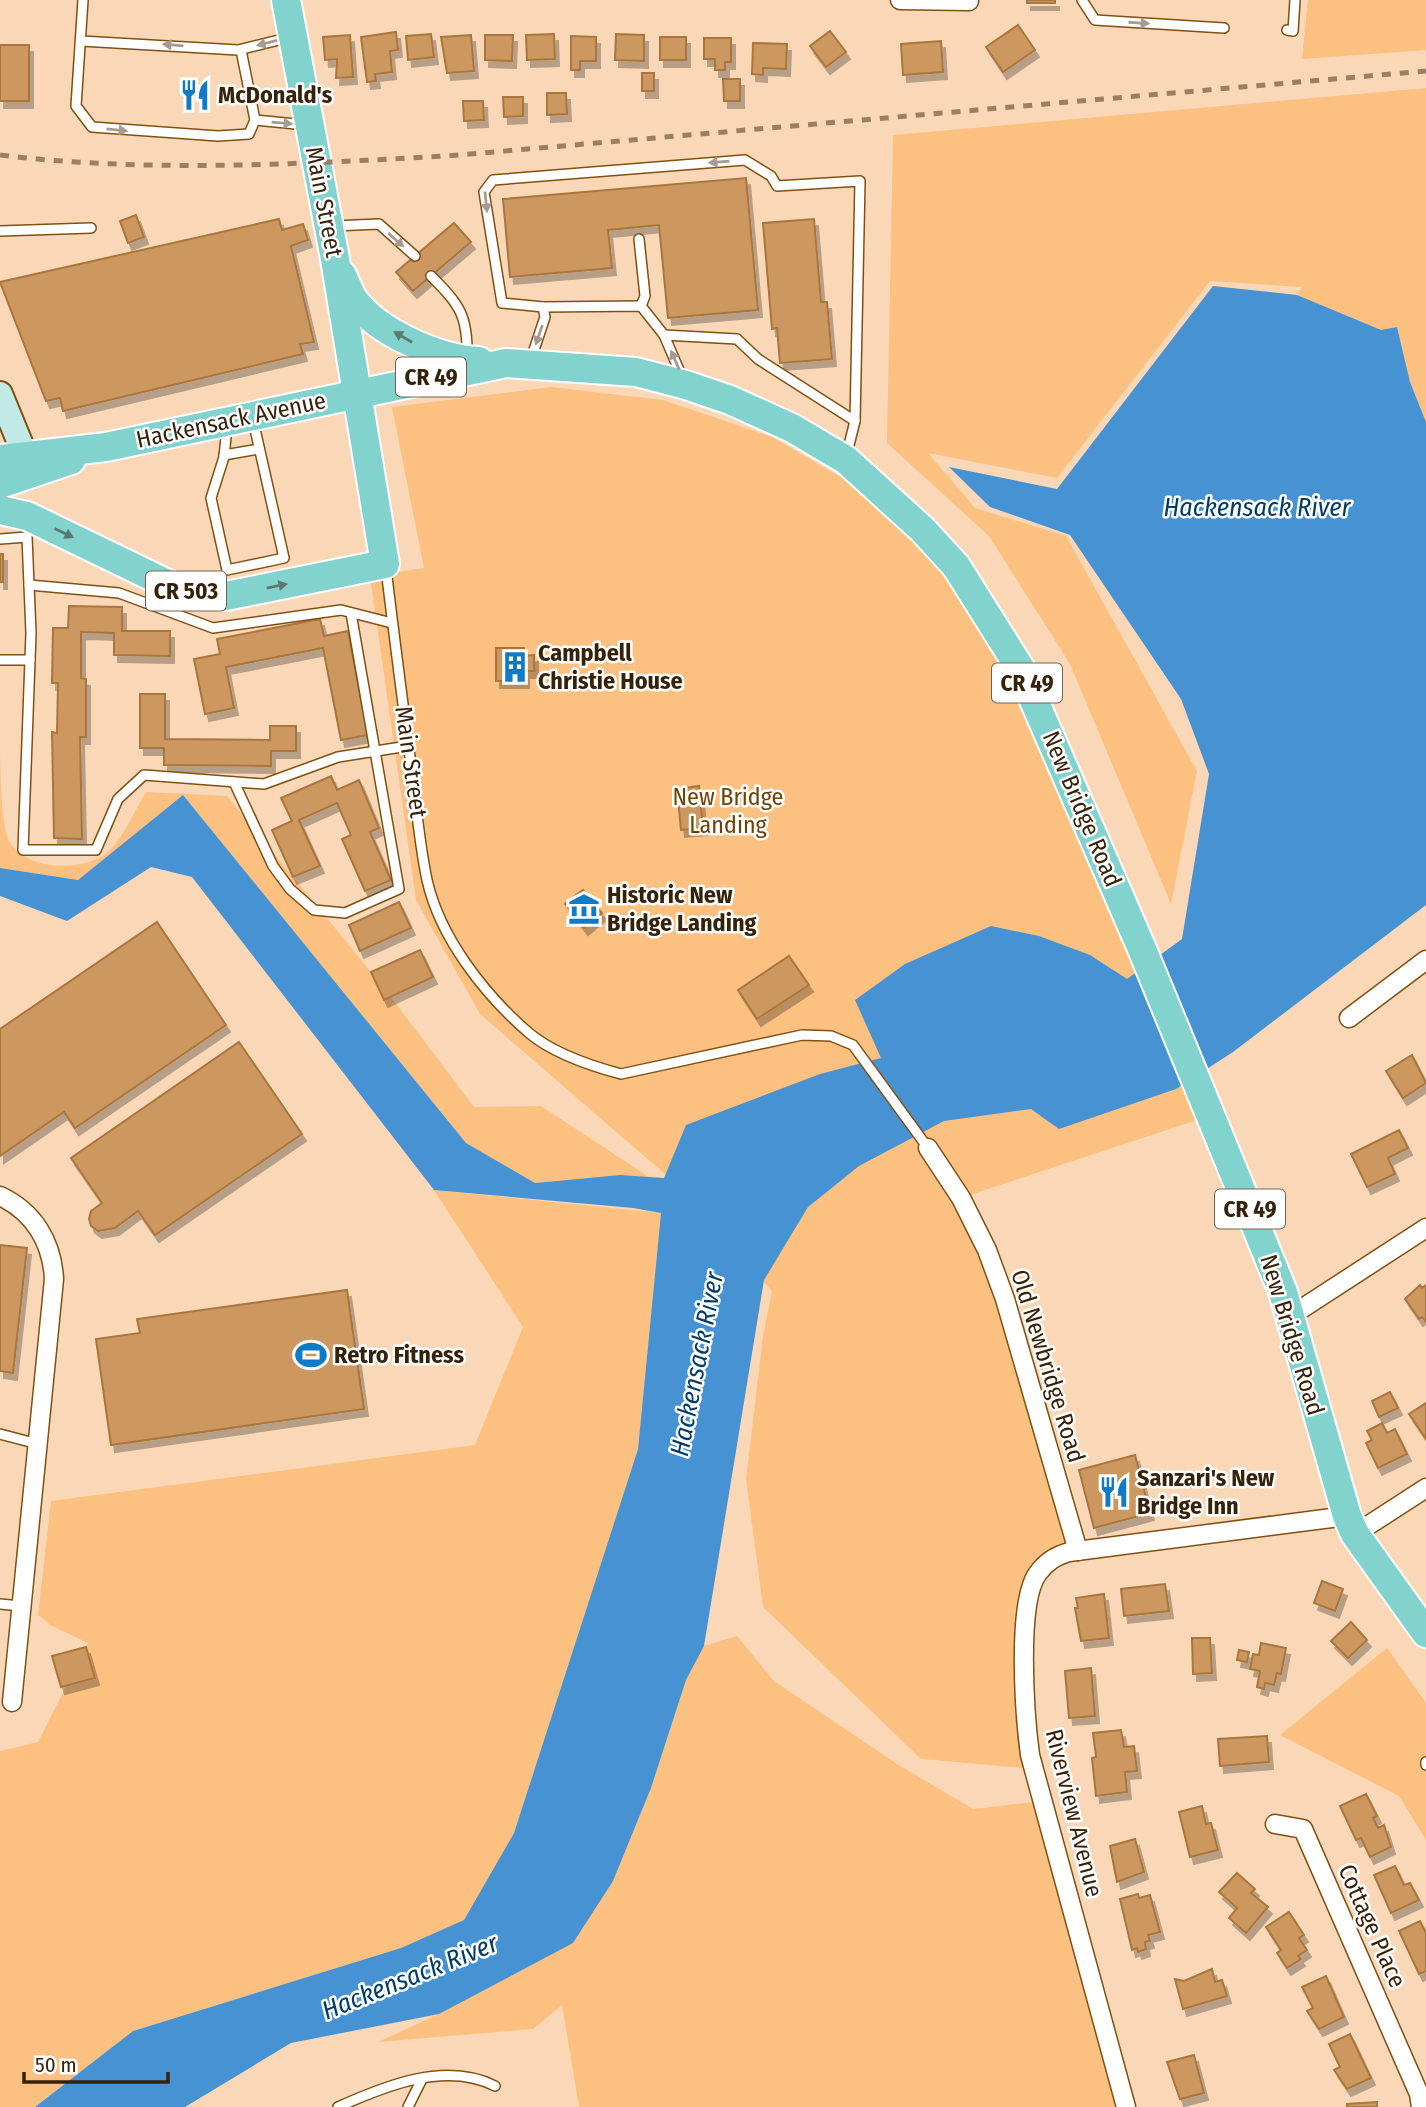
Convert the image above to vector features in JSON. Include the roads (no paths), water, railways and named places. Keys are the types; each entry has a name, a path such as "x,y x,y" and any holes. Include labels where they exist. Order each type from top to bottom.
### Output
{"main road":[{"name":"Main Street","path":"286,0 335,260 385,564"},
{"path":"335,260 354,300 377,321 433,352 467,360 518,363"},
{"name":"New Bridge Road","path":"356,393 518,363 636,372 686,385 730,400 792,428 846,460 923,530 956,566 991,617 1044,720 1266,1249 1351,1525 1426,1633"},
{"name":"Hackensack Avenue","path":"13,457 106,447 356,393"},
{"name":"Hackensack Avenue","path":"0,484 106,447"},
{"name":"CR 503","path":"0,510 27,526 180,590 226,596 385,564"}],"street":[{"path":"900,0 969,1"},
{"path":"0,394 13,457"},
{"path":"1349,1018 1426,960"},
{"name":"Old Newbridge Road","path":"928,1149 961,1198 996,1275 1078,1551"},
{"path":"0,1196 26,1212 39,1228 53,1262 54,1279 21,1606 6,1701"},
{"path":"1289,1317 1426,1228"},
{"path":"1078,1551 1351,1525 1426,1488"},
{"name":"Riverview Avenue","path":"1078,1551 1053,1557 1037,1574 1030,1592 1025,1652 1025,1712 1030,1755 1126,2107"},
{"name":"Cottage Place","path":"1275,1824 1303,1829 1419,2094 1422,2107"}],"lane":[{"path":"83,0 76,106 92,127 218,136 250,134 256,120 241,50"},
{"path":"1082,0 1095,20 1224,28"},
{"path":"1287,30 1293,31 1295,0"},
{"path":"81,41 241,50 293,37"},
{"path":"256,120 309,126"},
{"path":"641,306 543,307 502,303 484,192 493,180 745,160 771,176 777,186 860,181 855,421 846,460"},
{"path":"328,226 379,224 415,256"},
{"path":"0,230 92,228"},
{"path":"639,239 645,296 641,306"},
{"path":"431,276 458,303 467,330 467,360"},
{"path":"641,306 664,335 686,385"},
{"path":"518,363 545,317 543,307"},
{"path":"664,335 737,340 758,359 855,421"},
{"path":"239,418 259,449 284,558 227,570 211,498 239,418"},
{"path":"224,455 259,449"},
{"path":"0,539 27,526 30,660 23,850 96,850 118,799 144,775 264,784 338,757 408,746"},
{"name":"Main Street","path":"385,564 427,882 450,938 471,969 530,1034 594,1067 621,1073 802,1035 831,1036 853,1045 928,1149"},
{"path":"29,585 119,593 213,628 341,610 392,623"},
{"path":"234,782 273,866 290,889 314,910 345,913 399,889 351,613"},
{"path":"0,660 30,660"},
{"path":"0,1434 38,1444"},
{"path":"0,1604 21,1606"},
{"path":"338,2107 372,2091 422,2079 452,2076 472,2078 495,2086"},
{"path":"408,2107 422,2079"}],"water":[{"name":"Hackensack River","path":"1213,286 1297,295 1381,330 1397,327 1410,382 1426,422 1426,905 1233,1052 1176,1089 1059,1129 1031,1109 944,1121 859,1166 808,1207 764,1280 704,1646 686,1680 651,1788 613,1881 573,1943 439,2014 291,2043 185,2107 35,2107 133,2031 401,1948 464,1920 514,1833 638,1449 661,1213 633,1208 434,1190 192,877 151,867 67,921 0,896 0,868 78,880 183,795 466,1143 535,1183 620,1175 664,1178 686,1125 820,1074 881,1058 855,1000 905,964 991,926 1039,936 1090,955 1127,979 1182,939 1209,774 1181,699 1070,535 990,507 949,467 1057,489"}],"railway":[{"path":"0,155 56,161 167,165 280,164 447,156 1426,71"}],"place":[{"name":"McDonald's","path":"195,95"},
{"name":"Campbell Christie House","path":"515,667"},
{"name":"Historic New Bridge Landing","path":"584,909"},
{"name":"Retro Fitness","path":"311,1355"},
{"name":"Sanzari's New Bridge Inn","path":"1114,1492"}],"park label":[{"name":"New Bridge Landing","path":"728,811"}]}
